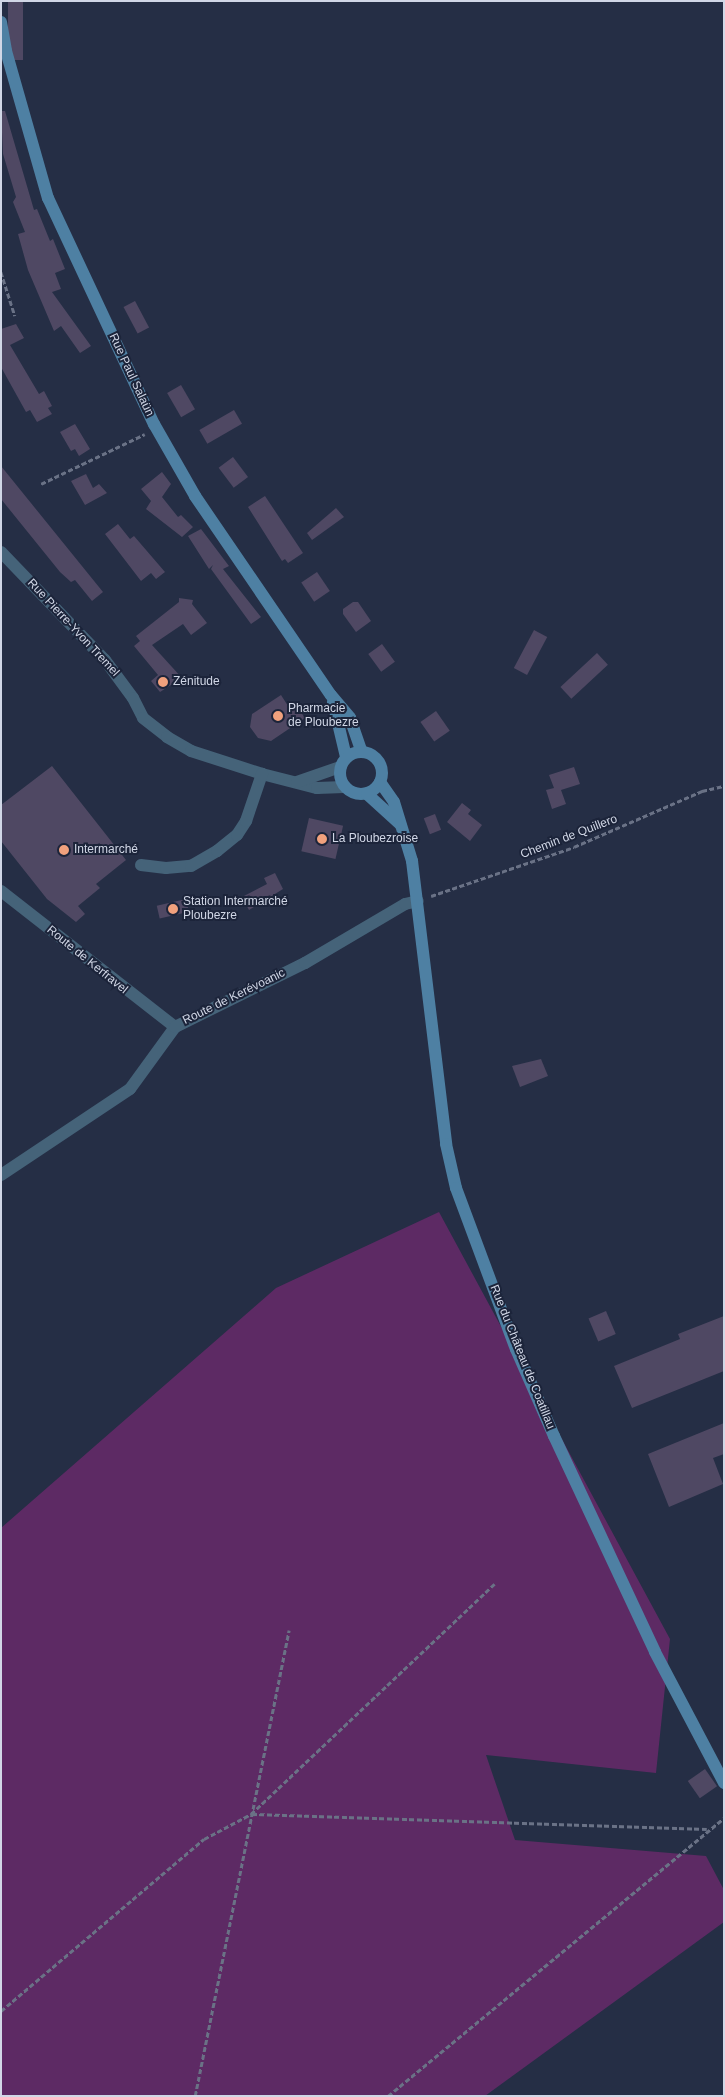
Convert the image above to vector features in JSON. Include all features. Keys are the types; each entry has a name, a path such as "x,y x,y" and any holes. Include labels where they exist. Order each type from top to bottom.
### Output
{"main road":[{"name":"Rue Paul Salaün","path":"1,22 6,51 48,198 157,429 195,496 331,695 350,718 362,752"},
{"name":"Rue Paul Salaün","path":"331,695 341,724 343,762"},
{"path":"380,782 367,794 358,795 344,786 343,762 362,752 370,753 381,766 380,782 394,802 412,861 418,900"},
{"path":"367,794 401,825"},
{"name":"Rue du Château de Coatillau","path":"418,900 446,1144 456,1188 516,1349 554,1436 655,1652 724,1782"}],"street":[{"name":"Rue Pierre-Yvon Tremel","path":"1,552 105,660 133,698 143,718 191,751 262,774 318,788 344,786"},
{"path":"297,782 343,762"},
{"path":"141,865 166,868 191,866 217,851 237,836 246,821 262,774"},
{"name":"Route de Kerfravel","path":"1,891 174,1027"},
{"name":"Route de Kerévoanic","path":"1,1175 130,1089 174,1027 305,962 405,904 418,900"}],"path":[{"path":"1,272 15,316"},
{"path":"41,484 157,429"},
{"name":"Chemin de Quillero","path":"418,900 574,847 702,791 724,786"},
{"path":"1,2011 204,1839 250,1814 494,1584"},
{"path":"195,2096 288,1630"},
{"path":"250,1814 707,1829"},
{"path":"388,2096 707,1829 724,1818"}],"shaded area":[{"path":"439,1212 670,1639 656,1773 486,1755 515,1840 706,1856 724,1890 724,1922 485,2096 1,2096 1,1528 276,1288"}],"building":[{"path":"8,1 23,1 23,60 8,60"},
{"path":"1,111 5,111 34,210 37,209 50,241 53,239 65,269 55,273 61,289 52,292 91,346 80,353 61,326 54,331 28,270 18,234 25,232 13,202 16,197 3,154"},
{"path":"135,301 149,327 138,334 124,307"},
{"path":"16,324 24,338 10,345 39,394 44,391 52,406 48,408 52,414 37,422 30,410 26,412 1,367 1,329"},
{"path":"181,385 195,409 181,417 167,393"},
{"path":"234,410 242,424 207,444 199,430"},
{"path":"75,424 90,449 79,456 75,449 71,451 60,432"},
{"path":"233,457 248,477 234,488 219,468"},
{"path":"1,466 103,592 92,601 75,580 71,582 60,572 1,499"},
{"path":"162,472 171,484 162,497 178,517 181,515 193,527 182,537 146,509 151,501 141,489"},
{"path":"86,474 93,488 99,484 107,493 85,505 71,481"},
{"path":"265,496 303,553 288,563 285,559 282,561 248,507"},
{"path":"336,508 344,517 312,540 307,533"},
{"path":"118,524 130,539 134,536 165,572 156,579 151,573 141,581 105,534"},
{"path":"201,529 229,566 223,569 261,617 251,624 211,569 213,565 209,569 188,536"},
{"path":"317,572 330,591 314,602 301,583"},
{"path":"179,598 193,600 192,604 207,623 191,635 183,624 152,645 182,678 160,692 151,681 158,675 134,646 140,641 136,636 179,602"},
{"path":"353,602 358,602 371,621 356,632 343,614 343,609"},
{"path":"534,630 547,637 527,675 514,668"},
{"path":"382,644 395,662 381,672 368,654"},
{"path":"597,653 608,665 571,699 560,687"},
{"name":"Pharmacie de Ploubezre","path":"281,695 290,709 296,705 305,718 271,741 258,738 250,727 252,714"},
{"path":"436,711 450,731 434,742 420,722"},
{"name":"Intermarché","path":"52,766 126,860 96,884 100,888 78,906 85,914 76,922 47,899 1,841 1,805"},
{"path":"574,767 580,784 561,790 566,804 552,809 546,790 554,788 549,775"},
{"path":"462,803 471,810 468,814 482,825 470,841 447,822"},
{"path":"435,814 441,830 430,834 424,818"},
{"name":"La Ploubezroise","path":"309,818 343,826 335,859 301,851"},
{"path":"275,873 283,889 249,910 242,897 267,884 264,878"},
{"name":"Station Intermarché Ploubezre","path":"186,899 189,912 160,918 157,906"},
{"path":"541,1059 548,1076 520,1087 512,1066"},
{"path":"606,1311 616,1334 598,1341 589,1318"},
{"path":"724,1316 724,1371 632,1408 614,1366 680,1339 678,1334"},
{"path":"724,1423 724,1454 713,1458 723,1484 669,1507 648,1454"},
{"path":"705,1769 717,1786 700,1798 688,1781"}],"place":[{"name":"Zénitude","path":"163,682"},
{"name":"Pharmacie de Ploubezre","path":"278,716"},
{"name":"La Ploubezroise","path":"322,839"},
{"name":"Intermarché","path":"64,850"},
{"name":"Station Intermarché Ploubezre","path":"173,909"}]}
